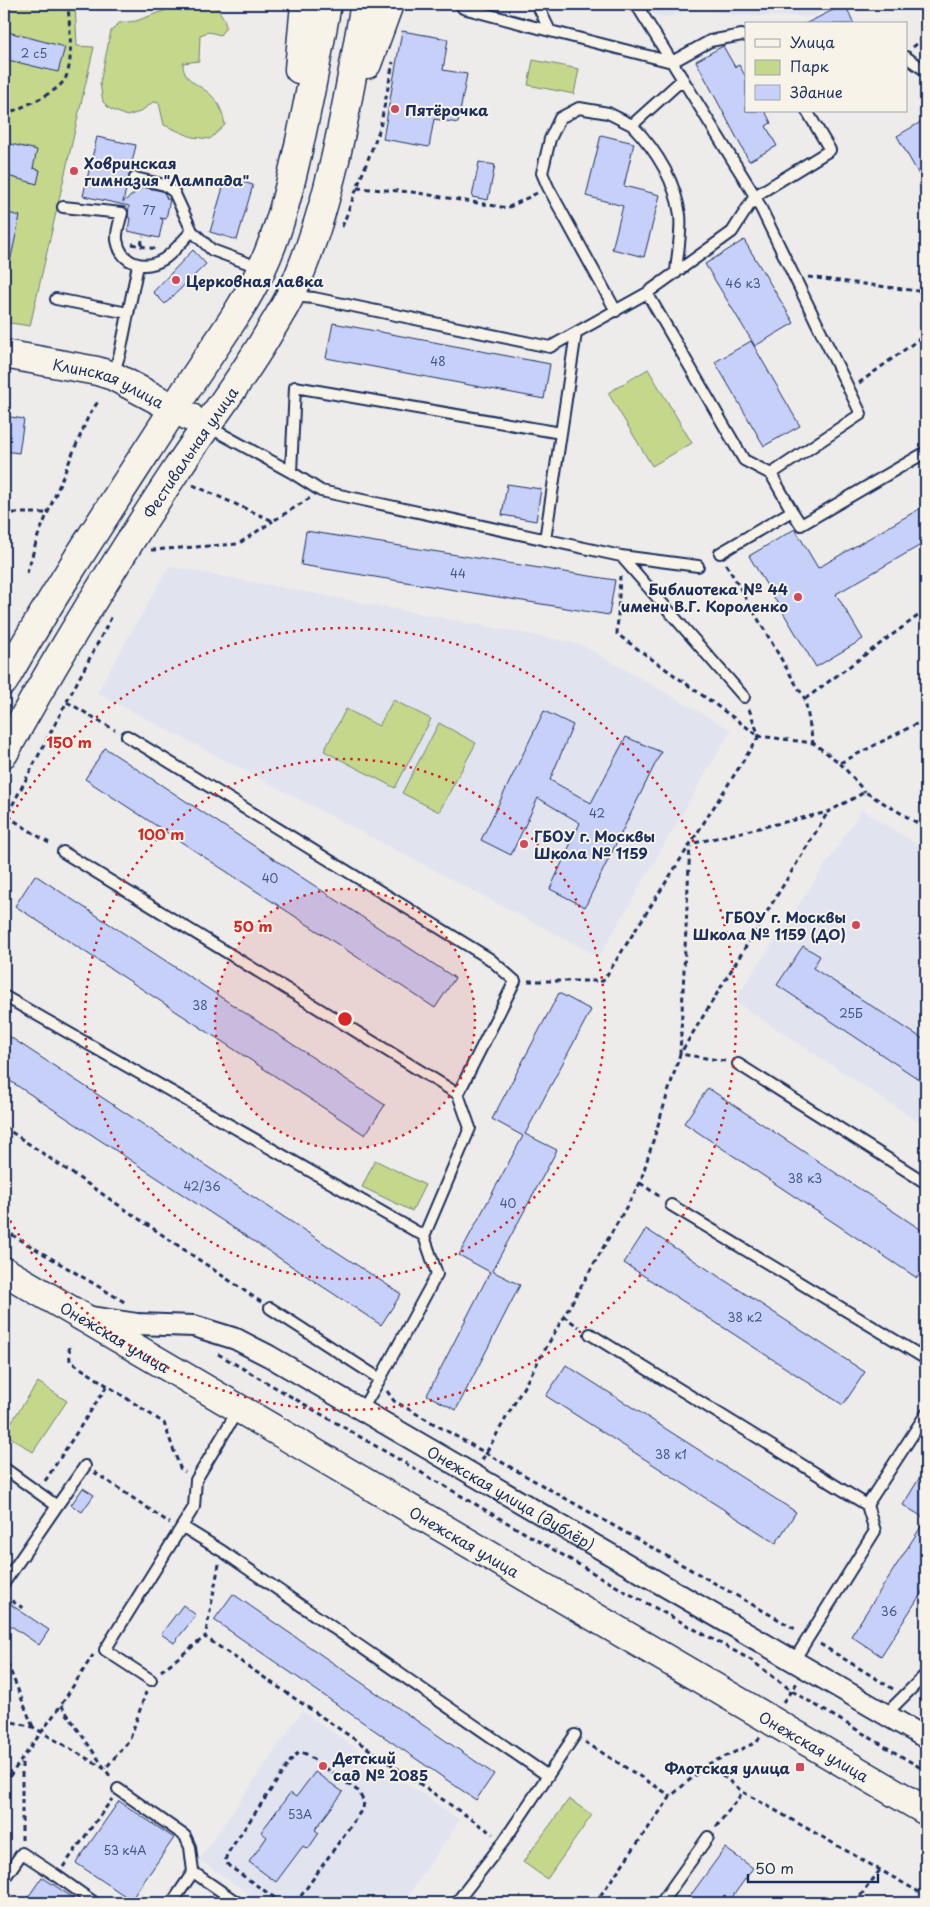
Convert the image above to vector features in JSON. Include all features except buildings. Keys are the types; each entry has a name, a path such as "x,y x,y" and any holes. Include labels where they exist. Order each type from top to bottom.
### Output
{"main road":[{"path":"283,207 291,157 305,4"},
{"path":"4,681 62,584 201,366 214,350 247,298 262,269 283,207 301,136 327,4"},
{"path":"341,136 365,4"},
{"path":"341,136 389,4"},
{"name":"Фестивальная улица","path":"4,753 68,640 96,595 174,474 234,389 290,296 310,250 334,168 341,136"},
{"name":"Клинская улица","path":"4,354 97,371 113,376 208,426"},
{"name":"Онежская улица","path":"4,1271 926,1812"}],"street":[{"name":"Онежская улица (дублёр)","path":"76,1314 137,1324 194,1326 236,1339 269,1356 926,1738"}],"lane":[{"path":"537,4 550,31"},
{"path":"636,4 755,196 861,414 770,474"},
{"path":"463,8 672,62 710,41 742,34 745,36"},
{"path":"908,58 926,71"},
{"path":"632,125 683,80"},
{"path":"616,311 542,174 550,139 560,118 579,108 608,113 632,125 645,138 664,165 675,192 680,217 676,273"},
{"path":"290,296 314,298 550,347 648,293 732,232 755,196 830,150 808,112"},
{"path":"136,178 166,185 174,192 192,231 212,250 262,269"},
{"path":"63,207 122,213 117,237 120,250 129,261 138,265 148,265 164,259 192,231"},
{"path":"113,376 120,353 138,265"},
{"path":"648,293 744,460 770,474 801,526 926,452"},
{"path":"56,299 128,313"},
{"path":"545,540 576,333"},
{"path":"291,472 295,386 561,433"},
{"path":"208,426 291,472 321,491 621,556 698,566"},
{"path":"720,553 792,511"},
{"path":"621,556 744,697"},
{"path":"127,736 490,959 515,981 458,1094"},
{"path":"63,852 458,1094 470,1128 424,1236 436,1274 380,1380 361,1411"},
{"path":"4,996 424,1236"},
{"path":"738,1064 926,1183"},
{"path":"671,1204 926,1359"},
{"path":"270,1308 380,1380"},
{"path":"590,1334 867,1505 875,1530 793,1662"},
{"path":"150,1680 105,1650 179,1526 194,1507 196,1480 238,1409"},
{"path":"867,1505 926,1414"},
{"path":"4,1583 85,1466"},
{"path":"4,1468 57,1506"},
{"path":"179,1526 222,1551 548,1776"},
{"path":"886,1714 926,1674"},
{"path":"456,1903 504,1841 575,1735"},
{"path":"118,1789 185,1836 190,1846 193,1872 172,1903"},
{"path":"661,1903 708,1837"},
{"path":"4,1879 22,1853 95,1903"},
{"path":"193,1872 238,1903"}],"path":[{"path":"4,115 47,95 66,78 71,51 68,4"},
{"path":"913,48 926,36"},
{"path":"380,128 394,53"},
{"path":"357,188 412,192 507,208 548,187"},
{"path":"141,245 143,236"},
{"path":"134,244 155,248"},
{"path":"794,275 926,292"},
{"path":"850,389 926,334"},
{"path":"26,573 38,536 88,417 99,400"},
{"path":"188,482 273,521"},
{"path":"150,543 145,550 238,544 321,491"},
{"path":"4,513 48,513"},
{"path":"720,553 805,698 814,743"},
{"path":"621,556 617,634 760,736 814,743 840,762 865,792 926,828"},
{"path":"805,698 926,610"},
{"path":"4,821 114,611"},
{"path":"744,697 760,736"},
{"path":"67,702 127,736"},
{"path":"840,762 926,719"},
{"path":"515,981 603,981 760,736"},
{"path":"690,844 828,812 865,792"},
{"path":"473,1476 640,1183 680,1054 828,812"},
{"path":"6,816 63,852"},
{"path":"680,1054 690,844"},
{"path":"680,1054 738,1064"},
{"path":"4,1127 270,1308"},
{"path":"640,1183 671,1204"},
{"path":"4,1230 127,1304"},
{"path":"563,1316 590,1334"},
{"path":"69,1347 70,1361 164,1423 180,1468 196,1480"},
{"path":"217,1354 626,1592 751,1660 792,1691 926,1771"},
{"path":"380,1380 394,1401 809,1637 904,1696"},
{"path":"38,1492 108,1386"},
{"path":"85,1466 179,1526"},
{"path":"105,1769 130,1739 150,1680 205,1637 222,1551"},
{"path":"4,1596 22,1608"},
{"path":"205,1637 504,1841"},
{"path":"4,1784 61,1705 98,1648"},
{"path":"4,1655 33,1727"},
{"path":"57,1876 118,1789 61,1705"},
{"path":"4,1720 33,1727 105,1769"},
{"path":"4,1734 4,1742"},
{"path":"575,1735 671,1796"},
{"path":"595,1903 671,1796 708,1764 757,1742 761,1736"},
{"path":"282,1903 229,1866 225,1861 227,1854 294,1756 300,1752 306,1754 358,1792 364,1802 363,1808 296,1903"},
{"path":"22,1758 22,1853"},
{"path":"708,1764 744,1792 926,1896"},
{"path":"708,1837 744,1792"},
{"path":"855,1903 880,1870"}],"shaded area":[{"path":"643,4 837,4 812,16 736,16 698,8 664,18 647,11"},
{"name":"ГБОУ г. Москвы Школа № 1159","path":"169,566 580,644 731,730 599,957 97,693"},
{"name":"ГБОУ г. Москвы Школа № 1159 (ДО)","path":"862,810 926,850 926,1127 734,1001"},
{"name":"Детский сад № 2085","path":"302,1711 460,1820 403,1903 262,1903 199,1860"}],"green space":[{"path":"4,4 75,4 77,46 94,47 30,326 4,322"},
{"path":"182,4 215,4 224,19 226,27 220,35 209,32 200,35 199,61 183,63 189,78 211,95 219,105 222,113 225,125 210,139 192,137 164,125 159,103 153,102 140,112 127,116 110,109 103,102 100,83 111,31 119,23 136,21"},
{"path":"533,60 579,69 574,94 528,85"},
{"path":"648,369 692,443 652,466 608,393"},
{"path":"393,700 431,719 395,788 324,751 346,709 379,726"},
{"path":"439,723 476,743 439,812 402,793"},
{"path":"375,1160 425,1185 412,1211 362,1187"},
{"path":"38,1382 67,1401 33,1452 4,1433"},
{"path":"569,1799 592,1815 547,1879 523,1862"}],"place":[{"name":"Пятёрочка","path":"395,109"},
{"name":"Ховринская гимназия \"Лампада\"","path":"74,171"},
{"name":"Церковная лавка","path":"176,280"},
{"name":"Библиотека № 44 имени В.Г. Короленко","path":"798,597"},
{"name":"ГБОУ г. Москвы Школа № 1159","path":"524,844"},
{"name":"ГБОУ г. Москвы Школа № 1159 (ДО)","path":"856,925"},
{"name":"Детский сад № 2085","path":"323,1766"},
{"name":"Флотская улица","path":"800,1767"}]}
